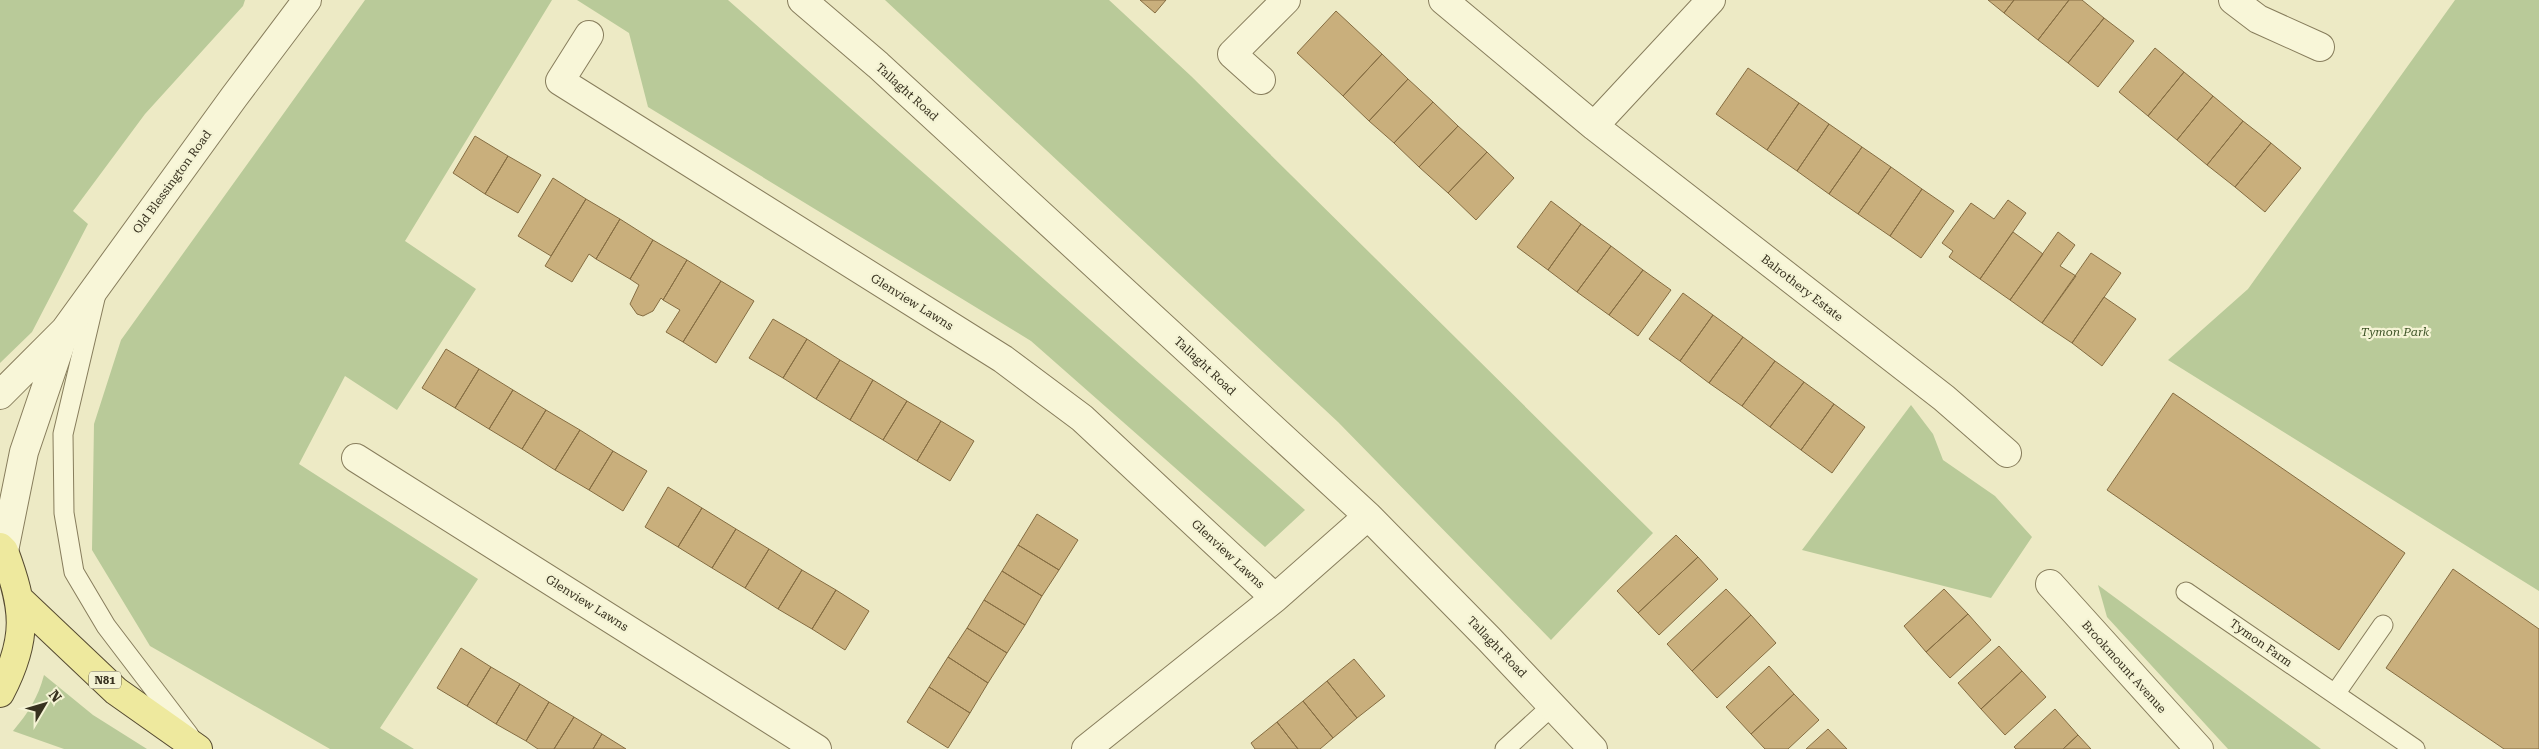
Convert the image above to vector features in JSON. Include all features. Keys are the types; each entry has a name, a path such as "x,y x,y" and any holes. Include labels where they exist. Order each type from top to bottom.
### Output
{"main road":[{"name":"N81","path":"0,693 14,667 22,634 20,601 2,549"},
{"name":"N81","path":"20,601 116,691 199,749"}],"street":[{"name":"Old Blessington Road","path":"281,34 297,0"},
{"name":"Old Blessington Road","path":"0,395 65,330 307,0"},
{"name":"Tallaght Road","path":"802,0 878,65 1368,516 1593,749"},
{"path":"1261,80 1232,54 1286,0"},
{"name":"Balrothery Estate","path":"1443,0 1594,126 1944,398 2007,453"},
{"path":"1594,126 1711,0"},
{"path":"2233,0 2258,19 2320,47"},
{"name":"Glenview Lawns","path":"589,35 560,81 1003,359 1082,418 1275,598"},
{"name":"Old Blessington Road","path":"2,549 24,452 65,330"},
{"name":"Glenview Lawns","path":"356,458 817,749"},
{"name":"Glenview Lawns","path":"1086,749 1275,598 1368,516"},
{"name":"Brookmount Avenue","path":"2050,584 2199,749"}],"lane":[{"name":"N81","path":"98,284 63,434 64,513 74,572 106,626 199,749"},
{"name":"Tymon Farm","path":"2186,592 2415,749"},
{"path":"2335,694 2383,625"},
{"path":"1506,749 1552,706"}],"green space":[{"path":"0,0 245,0 243,6 145,114 73,211 88,224 32,332 0,363"},
{"path":"365,0 552,0 405,241 476,289 397,410 345,376 299,464 478,579 380,728 414,749 330,749 150,646 92,550 94,424 121,340"},
{"path":"577,0 728,0 1305,510 1265,547 1031,341 648,107 629,33"},
{"path":"885,0 1109,0 1191,76 1653,533 1551,640 1338,422"},
{"name":"Tymon Park","path":"2455,0 2539,0 2539,591 2168,360 2248,289"},
{"path":"1911,405 1933,434 1943,460 1995,496 2032,537 1991,598 1802,550"},
{"path":"2098,585 2321,749 2228,749 2107,617"},
{"path":"44,675 93,715 147,749 64,749 13,731 32,705"}],"building":[{"path":"1140,0 1166,0 1155,13"},
{"path":"1988,0 2014,0 2004,13"},
{"path":"2014,0 2069,0 2038,40 2004,13"},
{"path":"2069,0 2082,0 2104,18 2068,63 2038,40"},
{"path":"1336,11 1382,54 1343,96 1297,53"},
{"path":"2104,18 2134,41 2098,87 2068,63"},
{"path":"2155,48 2184,72 2148,116 2119,92"},
{"path":"1382,54 1408,79 1369,121 1343,96"},
{"path":"1748,68 1799,103 1767,150 1716,114"},
{"path":"2184,72 2213,96 2177,140 2148,116"},
{"path":"1408,79 1433,102 1394,143 1369,121"},
{"path":"2213,96 2243,121 2207,165 2177,140"},
{"path":"1433,102 1458,126 1419,167 1394,143"},
{"path":"1799,103 1829,124 1797,171 1767,150"},
{"path":"2243,121 2271,143 2235,187 2207,165"},
{"path":"1829,124 1862,147 1829,194 1797,171"},
{"path":"1458,126 1487,152 1448,193 1419,167"},
{"path":"475,136 508,156 485,194 453,173"},
{"path":"2271,143 2301,168 2265,212 2235,187"},
{"path":"1862,147 1891,167 1858,214 1829,194"},
{"path":"1487,152 1514,178 1476,220 1448,193"},
{"path":"508,156 541,175 518,213 485,194"},
{"path":"1891,167 1922,189 1890,236 1858,214"},
{"path":"553,178 586,199 551,256 518,236"},
{"path":"1922,189 1954,211 1921,258 1890,236"},
{"path":"586,199 620,219 596,259 589,254 572,282 545,266"},
{"path":"2008,200 2026,213 1980,279 1949,257 1953,251 1942,243 1971,203 1994,219"},
{"path":"1551,201 1581,224 1548,270 1517,247"},
{"path":"620,219 653,240 630,279 596,259"},
{"path":"1581,224 1611,246 1577,292 1548,270"},
{"path":"2013,232 2043,254 2010,300 1980,279"},
{"path":"2058,232 2075,245 2060,266 2076,276 2042,323 2010,300"},
{"path":"653,240 687,260 663,300 661,298 653,311 643,316 637,314 630,304 639,285 630,279"},
{"path":"1611,246 1643,270 1609,315 1577,292"},
{"path":"2091,253 2121,273 2072,343 2042,323"},
{"path":"687,260 721,281 683,342 666,332 680,310 663,300"},
{"path":"1643,270 1671,290 1638,336 1609,315"},
{"path":"721,281 754,301 716,363 683,342"},
{"path":"1683,293 1713,315 1680,361 1649,339"},
{"path":"2104,297 2136,319 2102,366 2072,343"},
{"path":"1713,315 1743,337 1709,383 1680,361"},
{"path":"773,319 807,339 783,378 749,358"},
{"path":"1743,337 1775,361 1742,406 1709,383"},
{"path":"807,339 840,360 816,399 783,378"},
{"path":"446,349 479,369 455,408 422,388"},
{"path":"840,360 873,380 850,420 816,399"},
{"path":"1775,361 1804,382 1770,427 1742,406"},
{"path":"479,369 513,390 489,429 455,408"},
{"path":"873,380 907,401 883,440 850,420"},
{"path":"1804,382 1834,404 1801,450 1770,427"},
{"path":"513,390 546,410 522,449 489,429"},
{"path":"2173,393 2405,553 2339,650 2107,490"},
{"path":"907,401 941,421 917,461 883,440"},
{"path":"1834,404 1865,427 1832,473 1801,450"},
{"path":"546,410 580,430 555,470 522,449"},
{"path":"941,421 974,441 950,481 917,461"},
{"path":"580,430 613,451 589,490 555,470"},
{"path":"613,451 647,471 623,511 589,490"},
{"path":"668,487 702,508 678,547 645,527"},
{"path":"702,508 736,529 712,568 678,547"},
{"path":"1037,514 1078,540 1059,570 1018,545"},
{"path":"736,529 769,549 745,588 712,568"},
{"path":"1676,535 1698,557 1638,613 1617,591"},
{"path":"1018,545 1059,570 1042,596 1002,571"},
{"path":"769,549 802,570 778,609 745,588"},
{"path":"1698,557 1718,579 1659,635 1638,613"},
{"path":"2453,569 2539,629 2539,749 2504,749 2386,668"},
{"path":"802,570 836,590 812,629 778,609"},
{"path":"1002,571 1042,596 1025,625 984,600"},
{"path":"1726,589 1751,615 1692,671 1667,644"},
{"path":"1944,589 1968,614 1926,652 1904,626"},
{"path":"836,590 869,611 845,650 812,629"},
{"path":"984,600 1025,625 1007,653 967,628"},
{"path":"1968,614 1991,640 1950,678 1926,652"},
{"path":"1751,615 1776,643 1717,698 1692,671"},
{"path":"967,628 1007,653 988,683 948,657"},
{"path":"1999,646 2022,671 1981,709 1958,683"},
{"path":"461,648 491,667 467,706 437,688"},
{"path":"948,657 988,683 970,713 929,687"},
{"path":"1354,659 1385,696 1357,718 1327,681"},
{"path":"1769,666 1794,694 1751,734 1726,707"},
{"path":"491,667 520,684 496,724 467,706"},
{"path":"2022,671 2046,697 2005,735 1981,709"},
{"path":"1327,681 1357,718 1333,738 1303,701"},
{"path":"520,684 549,702 526,741 496,724"},
{"path":"929,687 970,713 948,748 907,722"},
{"path":"1794,694 1819,720 1788,749 1765,749 1751,734"},
{"path":"1303,701 1333,738 1320,749 1298,749 1277,722"},
{"path":"549,702 574,717 554,749 538,749 526,741"},
{"path":"2055,709 2078,735 2063,749 2016,749 2014,747"},
{"path":"574,717 602,734 593,749 554,749"},
{"path":"1277,722 1298,749 1255,749 1251,743"},
{"path":"1828,729 1847,749 1806,749"},
{"path":"602,734 626,749 593,749"},
{"path":"2078,735 2091,749 2063,749"}]}
